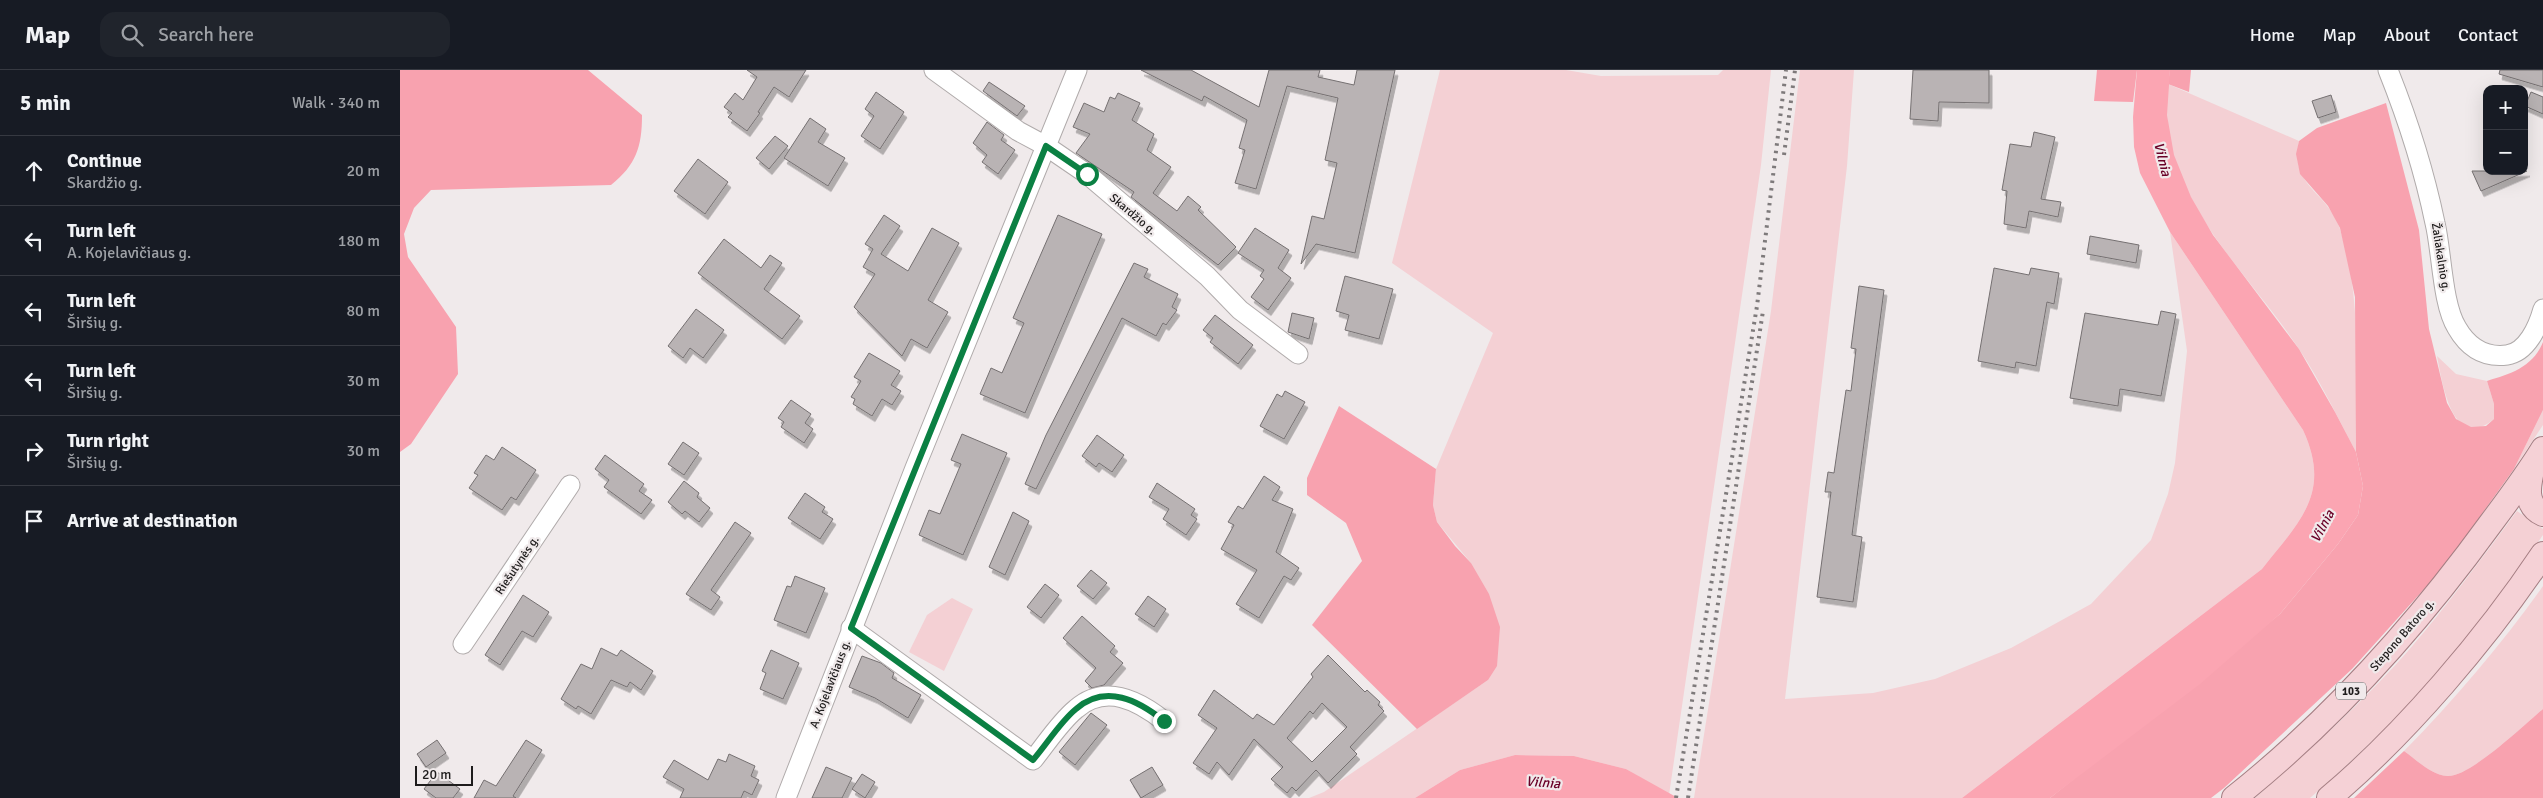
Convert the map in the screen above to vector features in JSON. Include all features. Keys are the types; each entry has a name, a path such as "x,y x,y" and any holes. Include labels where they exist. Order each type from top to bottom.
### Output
{"main road":[{"path":"2538,456 2530,481 2530,498 2535,509 2543,514"},
{"name":"Stepono Batoro g.","path":"2234,798 2334,709 2394,646 2456,572 2538,456"},
{"path":"2328,798 2392,738 2443,682 2493,622 2543,554"}],"street":[{"name":"Skardžio g.","path":"934,70 1018,131 1046,146 1087,174 1207,276 1240,310 1298,354"},
{"name":"A. Kojelavičiaus g.","path":"786,798 851,628 1077,70"},
{"name":"Žaliakalnio g.","path":"2388,70 2410,124 2427,185 2448,302 2455,326 2482,353 2496,356 2510,354 2528,341 2543,310"},
{"name":"Riešutynės g.","path":"463,644 570,485"},
{"path":"851,628 1033,760 1075,709 1097,699 1117,697 1134,700 1164,721"}],"shaded area":[{"path":"400,70 588,70 642,115 642,126 639,146 632,162 620,178 611,185 431,190 414,208 404,234 408,257 456,327 458,374 411,444 400,452"},
{"path":"1440,70 1566,70 1601,76 1718,75 1723,70 1771,70 1761,165 1669,795 1626,769 1574,756 1515,755 1460,770 1415,798 1309,798 1324,792 1488,680 1471,563 1437,522 1433,505 1436,469 1493,333 1392,263"},
{"path":"1800,70 1854,70 1847,166 1785,699 1873,693 1935,679 2011,648 2091,604 2151,540 2168,494 2175,463 2187,351 2170,232 2303,430 2311,452 2314,472 2313,489 2308,505 2289,536 2262,569 1962,798 1694,798 1771,311"},
{"path":"2097,70 2137,70 2133,102 2094,101"},
{"path":"2170,70 2191,70 2189,92 2168,84"},
{"path":"2168,84 2299,141 2297,156 2304,179 2334,216 2340,229 2347,256 2355,312 2357,368 2356,452 2322,387 2299,349 2216,239 2182,179 2172,148 2167,110"},
{"path":"2386,103 2419,230 2429,329 2447,403 2456,419 2471,427 2486,426 2494,419 2494,404 2487,381 2520,368 2533,358 2543,342 2543,410 2514,469 2443,568 2352,669 2224,788 2211,798 2050,798 2280,614 2338,544 2358,515 2363,486 2356,452 2355,297 2340,228 2328,206 2300,174 2296,154 2299,141 2317,128"},
{"path":"2437,356 2456,374 2487,381 2494,404 2494,419 2480,427 2468,427 2459,421 2446,396"},
{"path":"1339,406 1436,469 1433,505 1437,522 1471,563 1489,594 1500,627 1497,666 1488,680 1417,729 1312,625 1362,561 1346,523 1307,495 1307,478"},
{"path":"2543,410 2543,425 2514,469"},
{"path":"2517,511 2543,529 2543,535 2484,617 2414,699 2346,766 2310,798 2255,798 2334,727 2390,671 2437,617"},
{"path":"2543,586 2543,709 2469,769 2447,776 2435,773 2404,751 2477,671"},
{"path":"952,598 973,609 944,671 909,652 927,615"},
{"path":"2543,709 2543,798 2354,798 2404,751 2424,766 2441,775 2457,774 2469,769"}],"water":[{"name":"Vilnia","path":"2137,70 2170,70 2167,115 2174,155 2191,197 2213,235 2299,349 2335,412 2356,452 2363,486 2358,515 2338,544 2280,614 2200,684 2050,798 1962,798 2262,569 2299,521 2308,505 2313,489 2314,472 2311,452 2303,430 2170,232 2140,173 2134,147 2133,117"},
{"name":"Vilnia","path":"1515,755 1574,756 1626,769 1678,798 1415,798 1460,770"}],"building":[{"path":"747,70 806,70 789,97 774,87 758,112 760,113 747,131 728,117 732,113 724,107 735,93 743,100 757,77"},
{"path":"1141,70 1191,70 1259,107 1269,70 1320,70 1318,77 1354,85 1357,70 1395,70 1355,253 1316,244 1301,264 1312,216 1324,219 1337,163 1325,160 1338,98 1287,86 1256,189 1235,183 1245,150 1239,148 1247,120 1204,96 1202,101"},
{"path":"1913,70 1989,70 1989,103 1939,102 1938,121 1910,119"},
{"path":"2500,70 2543,70 2543,87 2499,74"},
{"path":"989,82 1025,106 1017,116 983,91"},
{"path":"876,92 904,112 880,149 861,136 874,116 865,109"},
{"path":"2531,92 2543,97 2543,114 2528,107 2528,99"},
{"path":"1118,93 1140,103 1132,120 1154,134 1147,150 1171,167 1153,193 1177,211 1188,196 1201,207 1198,210 1236,247 1218,265 1131,197 1134,192 1076,153 1090,134 1073,127 1084,103 1104,112 1110,97 1115,99"},
{"path":"2331,95 2336,112 2318,118 2312,101"},
{"path":"810,118 826,129 818,142 845,158 828,186 784,158"},
{"path":"987,122 1004,135 1001,140 1015,150 998,174 982,162 987,155 973,143"},
{"path":"2034,132 2055,137 2041,199 2061,202 2058,217 2029,211 2026,228 2004,224 2007,191 2002,190 2010,144 2031,147"},
{"path":"775,136 788,146 769,169 756,158"},
{"path":"698,159 728,182 705,214 674,191"},
{"path":"2472,171 2483,171 2483,175 2518,175 2481,191"},
{"path":"884,215 900,226 881,254 908,271 932,228 959,243 928,300 948,312 927,348 911,339 902,356 854,307 875,274 863,267 873,249 865,244"},
{"path":"1058,215 1102,234 1025,413 980,394 991,368 1002,373 1024,323 1013,318"},
{"path":"1255,228 1289,250 1278,268 1291,278 1268,310 1251,297 1264,279 1260,276 1264,270 1238,253"},
{"path":"2090,236 2139,245 2136,263 2087,254"},
{"path":"724,239 761,268 770,255 782,263 764,289 800,316 782,339 698,273"},
{"path":"1134,263 1148,269 1144,277 1178,294 1172,307 1177,310 1166,325 1163,323 1156,336 1122,318 1036,489 1025,484 1046,435"},
{"path":"1994,268 2029,275 2031,268 2059,273 2054,304 2047,302 2036,366 2016,362 2015,368 1978,361"},
{"path":"1345,276 1393,289 1379,339 1345,330 1349,315 1336,311"},
{"path":"1859,286 1884,290 1852,535 1862,537 1853,602 1817,597 1831,492 1825,492 1828,472 1834,473 1846,390 1851,391 1856,349 1851,348"},
{"path":"696,309 724,330 703,358 690,348 683,358 668,346"},
{"path":"2161,311 2176,314 2161,396 2120,389 2118,406 2070,398 2085,313 2158,325"},
{"path":"1292,313 1314,318 1309,339 1288,332"},
{"path":"1215,315 1253,345 1238,364 1210,342 1213,338 1203,330"},
{"path":"869,353 900,371 891,385 901,391 892,405 882,399 872,416 853,404 855,399 851,397 861,381 854,377"},
{"path":"1285,391 1305,402 1284,439 1260,426 1277,394 1282,397"},
{"path":"791,400 811,414 805,423 813,429 804,443 781,427 784,422 778,418"},
{"path":"962,434 1007,453 963,555 919,535 929,510 940,514 961,464 951,460"},
{"path":"1097,435 1124,455 1112,472 1099,463 1096,467 1082,456"},
{"path":"683,442 699,453 684,475 668,464"},
{"path":"502,447 536,470 516,500 511,497 502,510 469,488 478,475 474,473 486,455 494,460"},
{"path":"605,455 644,484 639,491 652,500 641,514 604,487 609,480 595,469"},
{"path":"1264,476 1280,487 1272,500 1293,509 1276,552 1299,568 1291,580 1284,576 1259,618 1236,604 1257,570 1221,549 1234,525 1228,522 1238,506 1243,509"},
{"path":"684,481 699,493 697,497 710,508 699,522 685,511 682,514 668,502"},
{"path":"1157,483 1195,509 1191,515 1197,519 1186,535 1163,519 1169,509 1149,497"},
{"path":"805,493 825,507 822,512 833,519 820,539 788,518"},
{"path":"1013,512 1029,521 1005,575 989,567"},
{"path":"735,522 751,533 711,590 720,597 711,610 686,594"},
{"path":"1091,570 1107,583 1093,599 1077,586"},
{"path":"795,576 825,588 806,633 774,620 787,586 791,587"},
{"path":"1045,584 1059,595 1041,618 1027,607"},
{"path":"523,595 549,612 533,637 522,631 500,665 485,655"},
{"path":"1148,596 1166,609 1154,627 1135,614"},
{"path":"1082,616 1115,646 1110,652 1123,663 1104,685 1092,688 1085,681 1096,668 1063,638"},
{"path":"601,648 617,656 621,650 653,671 641,690 630,682 627,687 611,680 591,714 578,706 576,709 561,699 581,664 592,669"},
{"path":"771,650 799,663 783,699 760,689 766,673 762,671"},
{"path":"1328,655 1365,692 1367,690 1380,702 1378,705 1384,711 1350,747 1357,754 1328,783 1316,770 1296,791 1292,787 1287,793 1271,779 1283,767 1254,739 1229,775 1217,762 1209,774 1193,763 1217,728 1198,715 1214,690 1253,719 1257,714 1274,725 1313,677 1311,674","holes":["1322,703 1347,727 1312,762 1287,738 1310,711 1313,714"]},
{"path":"862,656 881,663 894,673 892,678 921,695 908,718 875,698 849,687"},
{"path":"1091,713 1107,725 1075,765 1059,752"},
{"path":"437,740 446,753 426,767 417,754"},
{"path":"526,740 542,750 513,796 516,798 474,798 484,780 496,786"},
{"path":"729,754 755,766 751,776 759,780 752,795 744,791 741,798 680,798 684,789 663,777 674,760 708,780 718,759 726,762"},
{"path":"826,767 852,778 842,798 812,798"},
{"path":"1152,767 1163,785 1141,798 1130,780"},
{"path":"437,772 460,789 453,798 436,798 424,789"},
{"path":"862,774 875,782 865,798 852,789"}],"railway":[{"path":"1676,798 1757,306 1786,70"},
{"path":"1784,155 1795,70"},
{"path":"1688,798 1763,311"}],"route":[{"path":"1087,174 1046,146 851,628 1033,760 1075,709 1097,699 1110,697 1134,700 1164,721"}]}
